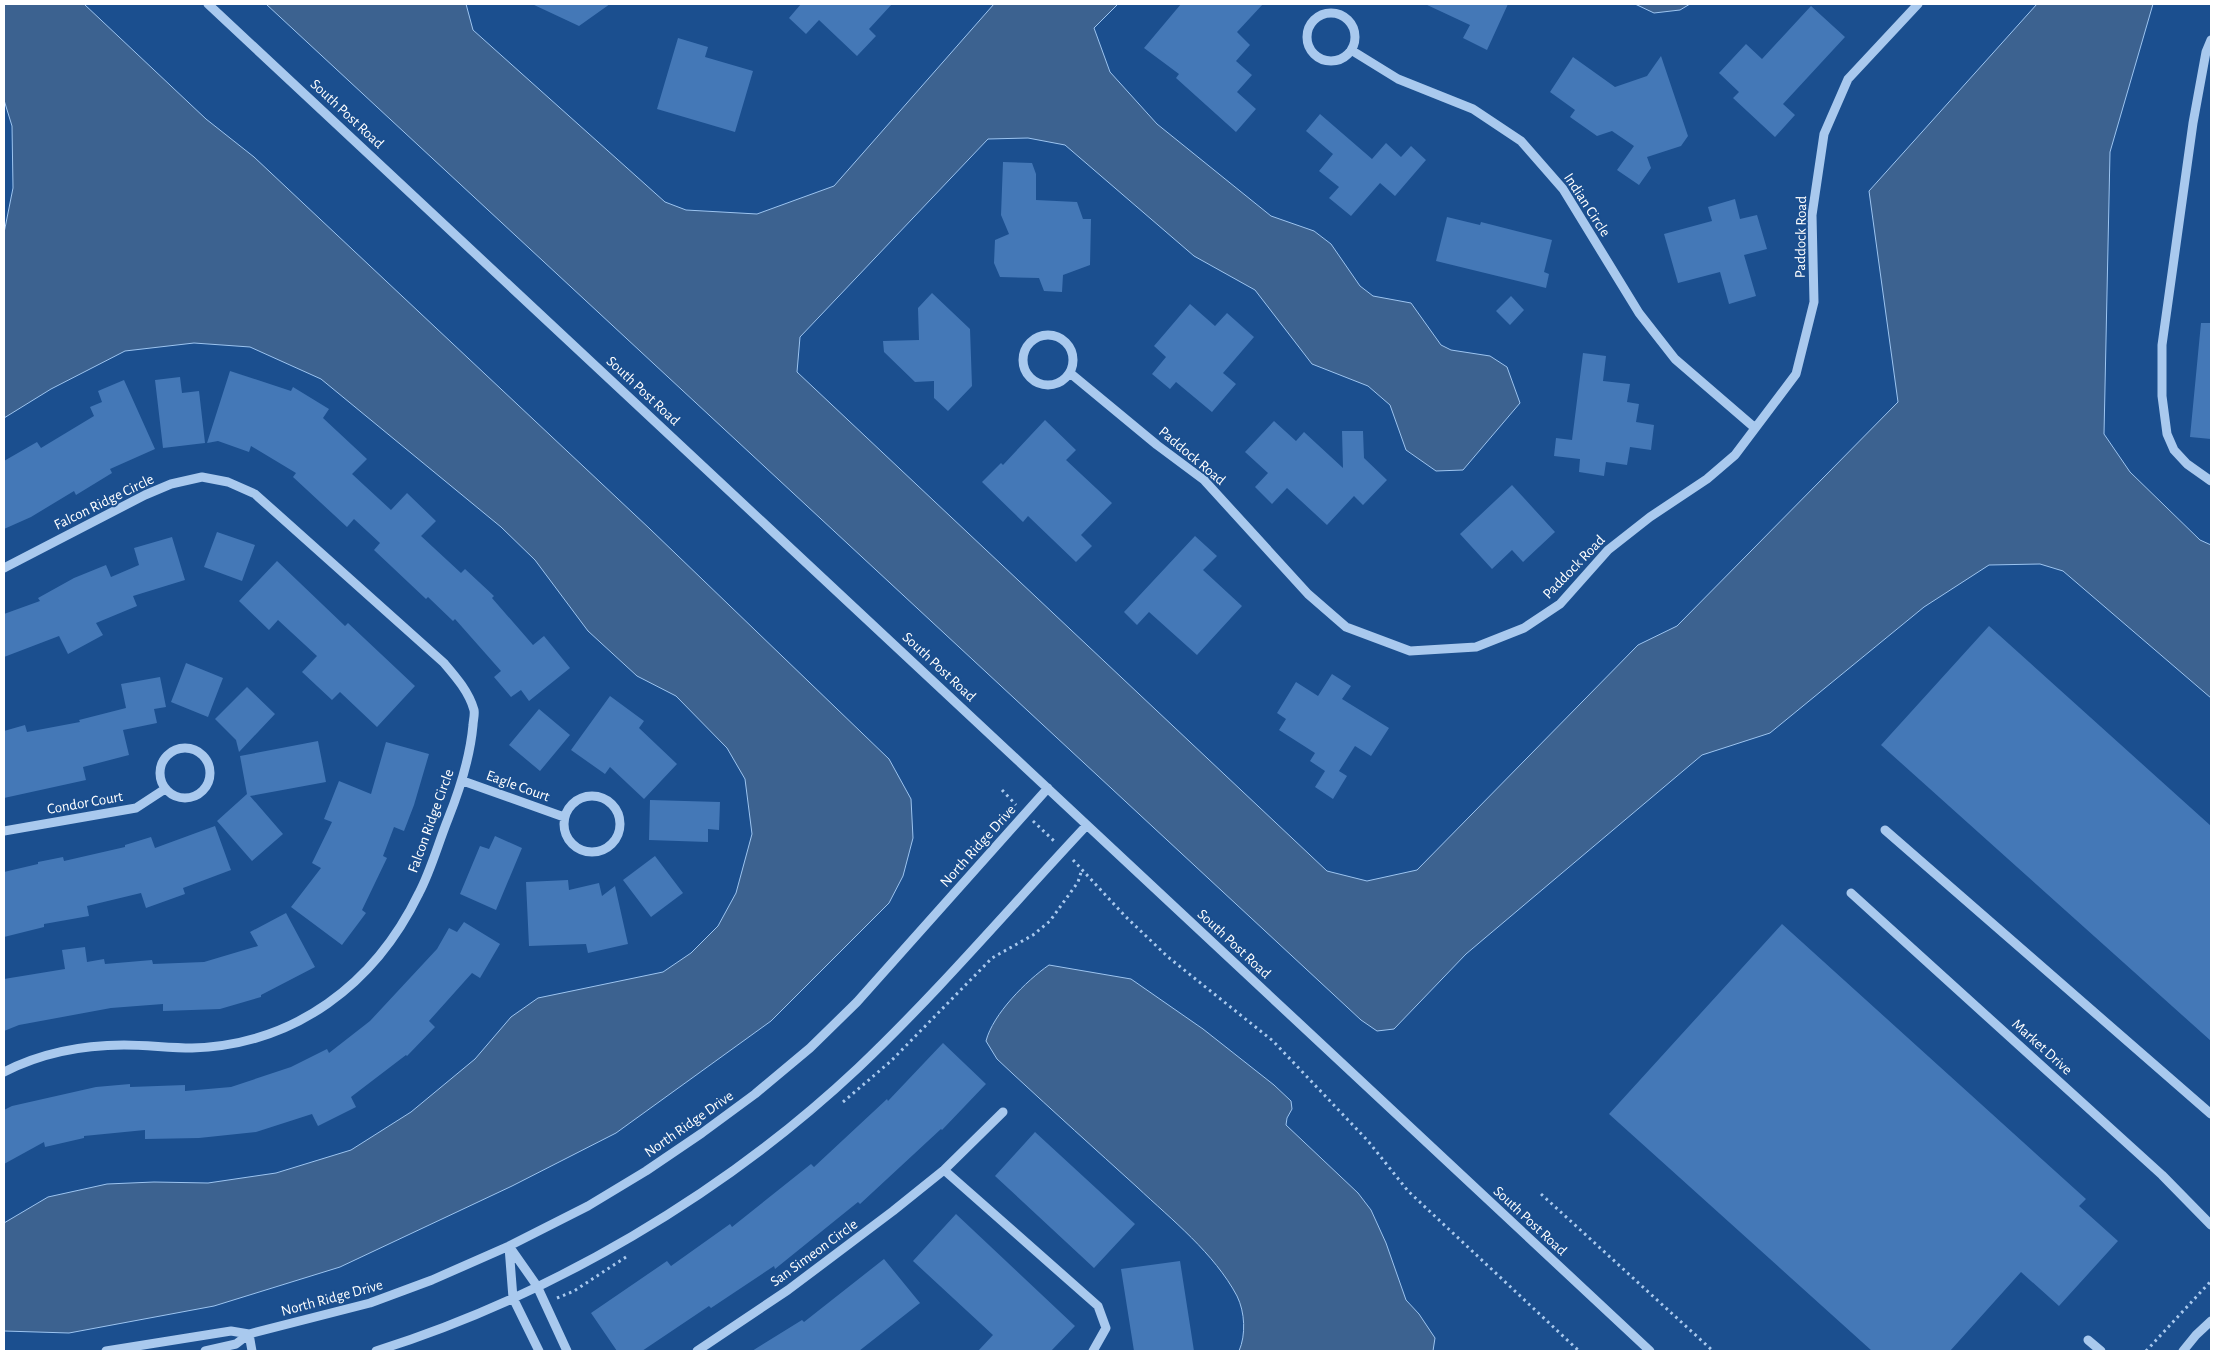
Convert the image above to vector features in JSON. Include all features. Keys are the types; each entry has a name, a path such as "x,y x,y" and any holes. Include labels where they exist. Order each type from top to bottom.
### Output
{"street":[{"name":"South Post Road","path":"208,4 1650,1351"},
{"name":"Paddock Road","path":"1070,373 1157,445 1204,480 1308,594 1346,627 1410,651 1476,647 1524,628 1560,604 1608,550 1650,517 1706,479 1735,455 1796,374 1814,302 1812,215 1824,134 1848,79 1918,4"},
{"path":"1325,14 1335,14 1343,17 1350,23 1354,32 1355,41 1351,50 1345,57 1336,61 1318,58 1311,52 1307,43 1307,33 1310,25 1317,18 1325,14"},
{"path":"2211,40 2206,52 2192,123 2162,345 2162,396 2167,434 2174,450 2187,464 2211,481"},
{"name":"Indian Circle","path":"1351,50 1398,79 1473,108 1521,141 1563,189 1639,313 1675,360 1755,428"},
{"path":"1051,335 1060,338 1068,345 1072,354 1073,363 1070,373 1064,380 1055,384 1045,385 1035,382 1028,375 1024,366 1023,357 1026,348 1033,340 1042,336 1051,335"},
{"name":"Falcon Ridge Circle","path":"4,568 144,495 171,484 202,477 228,482 255,494 444,662 464,687 474,711 472,740 463,781 420,892 383,952 358,981 318,1010 283,1029 236,1043 192,1048 122,1045 68,1049 23,1062 4,1072"},
{"path":"191,749 204,757 208,764 210,780 201,793 194,797 179,798 166,789 160,775 164,760 169,754 176,750 191,749"},
{"name":"Eagle Court","path":"463,781 564,818"},
{"name":"North Ridge Drive","path":"106,1351 231,1331 248,1334 370,1304 432,1280 509,1246 588,1206 646,1171 702,1133 762,1088 810,1048 857,1002 1048,788"},
{"name":"Condor Court","path":"4,832 136,808 166,789"},
{"name":"Eagle Court","path":"599,797 614,806 618,814 620,831 610,846 594,853 585,852 570,843 566,835 564,818 574,802 581,798 599,797"},
{"path":"376,1351 452,1324 513,1298 637,1233 695,1196 804,1115 856,1069 899,1028 1087,825"},
{"path":"1886,830 2211,1114"},
{"name":"Market Drive","path":"1851,893 2162,1175 2211,1225"},
{"name":"San Simeon Circle","path":"697,1351 803,1279 944,1170 1003,1112"},
{"path":"944,1170 1098,1306 1106,1328 1093,1351"},
{"path":"509,1246 537,1286 567,1351"},
{"path":"509,1246 513,1298 539,1351"},
{"path":"2183,1351 2196,1334 2211,1321"},
{"name":"North Ridge Drive","path":"205,1351 236,1344 248,1334"},
{"path":"248,1334 252,1351"},
{"path":"2088,1340 2101,1351"}],"path":[{"path":"1002,790 1063,850 1125,916 1168,957 1273,1041 1368,1141 1408,1191 1579,1351"},
{"path":"1541,1194 1713,1351"},
{"path":"2146,1351 2211,1281"}],"water":[{"path":"4,4 84,4 206,119 254,157 650,529 889,759 911,799 913,838 903,876 889,903 771,1021 616,1133 512,1186 340,1267 214,1306 69,1333 4,1331 4,1223 48,1197 107,1184 154,1182 208,1183 276,1173 351,1150 411,1112 475,1059 511,1017 538,998 663,972 691,953 718,926 736,893 752,834 745,779 727,748 676,696 637,676 588,631 535,560 501,527 321,379 250,347 194,343 125,351 51,389 4,418 4,233 13,188 12,126 4,100"},
{"path":"266,4 466,4 473,30 665,202 686,210 757,214 834,186 994,4 1118,4 1094,28 1110,72 1157,124 1271,216 1314,231 1331,244 1360,286 1373,296 1411,303 1441,345 1451,350 1490,356 1507,367 1520,403 1463,470 1436,471 1406,450 1390,405 1368,386 1312,364 1255,290 1194,256 1065,145 1028,138 988,139 800,337 797,372 1327,871 1367,881 1417,870 1638,645 1677,626 1898,402 1869,191 2037,4 2153,4 2110,152 2104,434 2130,472 2200,540 2211,545 2211,698 2063,571 2040,564 1989,565 1924,607 1770,733 1702,755 1466,954 1394,1029 1377,1031 1361,1020"},
{"path":"1635,4 1690,4 1680,10 1654,13"},
{"path":"1049,965 1131,979 1203,1029 1274,1085 1291,1101 1292,1109 1287,1118 1286,1125 1358,1193 1371,1210 1386,1243 1406,1300 1419,1314 1435,1338 1433,1351 1239,1351 1244,1331 1242,1309 1228,1280 1217,1265 1178,1225 997,1059 986,1041 996,1020 1011,999"}],"building":[{"path":"532,4 610,4 579,26"},
{"path":"801,4 892,4 869,29 876,36 857,56 819,20 806,34 789,18"},
{"path":"1181,4 1263,4 1237,32 1250,45 1236,61 1252,75 1237,92 1256,109 1236,132 1176,78 1179,74 1144,48"},
{"path":"1425,4 1508,4 1487,50 1463,38 1470,25"},
{"path":"1811,6 1845,37 1783,104 1795,115 1775,137 1733,98 1739,92 1719,73 1746,44 1762,59"},
{"path":"678,38 708,47 705,57 753,71 735,132 657,109"},
{"path":"1661,56 1688,136 1681,146 1647,157 1651,168 1639,185 1617,170 1634,146 1612,131 1597,136 1570,117 1575,110 1550,92 1573,57 1615,87 1647,76"},
{"path":"1320,114 1372,159 1386,143 1401,157 1411,146 1426,160 1395,196 1380,183 1351,216 1329,198 1339,187 1319,171 1333,154 1306,131"},
{"path":"1003,162 1032,163 1036,174 1036,200 1077,202 1083,219 1091,219 1090,265 1063,275 1062,292 1044,291 1039,278 1000,277 994,263 995,240 1009,234 1001,215"},
{"path":"1735,199 1740,219 1757,215 1767,249 1744,255 1756,296 1729,304 1720,272 1678,283 1664,234 1712,221 1708,207"},
{"path":"1447,217 1480,225 1481,222 1552,240 1544,272 1549,274 1546,288 1436,261"},
{"path":"932,293 970,329 972,386 948,411 934,398 934,381 915,382 884,352 883,341 919,340 918,308"},
{"path":"1511,296 1524,310 1510,325 1496,311"},
{"path":"1190,304 1215,326 1227,313 1254,337 1223,373 1236,384 1212,412 1176,382 1170,389 1152,374 1166,357 1154,346"},
{"path":"2201,323 2211,323 2211,439 2190,437"},
{"path":"1583,353 1606,356 1603,381 1630,384 1627,402 1639,404 1636,422 1654,425 1651,450 1630,447 1627,465 1606,462 1604,476 1579,472 1580,459 1554,456 1556,438 1572,440"},
{"path":"230,371 291,391 293,387 329,409 323,418 367,459 352,474 391,510 407,493 436,521 421,536 461,573 465,569 494,596 492,598 533,645 544,636 570,668 529,701 521,690 511,697 494,677 501,671 455,619 453,621 428,597 426,599 374,550 380,543 354,519 347,527 293,477 296,473 251,446 249,452 218,441 207,443"},
{"path":"180,377 182,393 199,391 205,443 163,448 155,380"},
{"path":"124,380 155,449 110,469 112,473 76,495 74,491 31,517 4,529 4,461 37,442 41,448 94,416 90,407 102,402 98,391"},
{"path":"1045,420 1076,450 1066,460 1112,503 1081,535 1092,546 1076,562 1028,516 1023,522 982,482 1001,463 1003,465"},
{"path":"1274,421 1296,441 1304,432 1343,468 1342,431 1363,431 1364,458 1387,480 1363,505 1354,496 1327,525 1287,488 1272,504 1255,487 1268,473 1245,452"},
{"path":"1512,485 1555,532 1523,562 1512,550 1492,569 1460,534"},
{"path":"217,532 255,545 242,581 204,567"},
{"path":"1195,536 1217,556 1203,570 1242,606 1197,655 1149,612 1137,625 1124,612"},
{"path":"172,537 185,580 133,596 137,606 96,623 103,635 68,654 59,636 4,657 4,614 40,601 38,598 74,578 106,565 111,577 139,565 134,548"},
{"path":"277,561 345,626 348,623 415,686 377,727 340,692 332,700 302,672 317,656 278,620 269,630 239,601"},
{"path":"1989,626 2211,826 2211,1041 1881,745"},
{"path":"186,663 223,678 208,717 171,702"},
{"path":"1332,674 1351,686 1342,699 1389,728 1371,756 1355,746 1339,771 1347,776 1333,799 1315,787 1325,771 1310,761 1315,753 1279,730 1286,719 1277,713 1296,682 1318,696"},
{"path":"160,677 166,707 154,709 157,723 123,730 129,755 83,767 86,780 4,798 4,731 25,725 27,732 80,722 79,720 126,708 121,684"},
{"path":"247,687 275,714 239,752 236,740 215,719"},
{"path":"610,696 644,721 639,728 677,764 644,799 610,767 605,774 571,750"},
{"path":"539,709 570,735 540,771 509,745"},
{"path":"318,741 326,782 250,796 283,834 252,861 217,821 247,794 240,756"},
{"path":"386,742 429,754 404,831 394,827 383,856 387,858 362,910 366,913 342,945 291,907 321,868 312,863 332,822 324,819 339,781 371,794"},
{"path":"650,800 720,802 719,830 708,829 708,842 649,840"},
{"path":"215,826 231,870 183,888 185,894 146,908 141,893 87,906 89,916 44,924 44,927 4,937 4,872 38,864 38,862 63,857 64,861 125,847 125,845 151,837 155,848"},
{"path":"495,836 522,848 496,910 460,894 480,846 489,849"},
{"path":"655,856 683,893 651,917 623,880"},
{"path":"568,880 569,890 599,883 602,896 615,886 628,944 588,953 586,944 529,946 526,882"},
{"path":"286,913 315,967 261,995 261,997 220,1009 163,1011 163,1004 111,1008 19,1025 4,1031 4,979 65,969 62,950 85,947 87,962 104,959 105,964 152,960 153,964 204,962 258,946 250,932"},
{"path":"464,922 500,944 480,978 472,973 429,1021 435,1027 407,1056 351,1097 356,1107 318,1126 312,1114 256,1132 199,1138 145,1139 145,1130 84,1136 84,1138 45,1147 44,1142 4,1164 4,1110 12,1106 96,1087 130,1084 130,1087 185,1085 185,1091 231,1087 291,1067 327,1049 329,1053 370,1021 437,949 449,928 457,932"},
{"path":"1782,924 2086,1199 2079,1206 2118,1241 2059,1306 2021,1272 1950,1351 1872,1351 1609,1114"},
{"path":"943,1043 986,1084 942,1130 860,1204 858,1202 775,1269 774,1266 711,1308 709,1306 642,1351 617,1351 591,1313 667,1261 671,1266 730,1224 732,1227 811,1164 814,1167 887,1099 888,1101"},
{"path":"1035,1132 1135,1224 1094,1268 995,1176"},
{"path":"956,1214 1075,1326 1051,1351 978,1351 993,1335 913,1261"},
{"path":"884,1259 920,1303 859,1351 752,1351 802,1320 804,1322"},
{"path":"1180,1261 1194,1351 1134,1351 1121,1269"}]}
